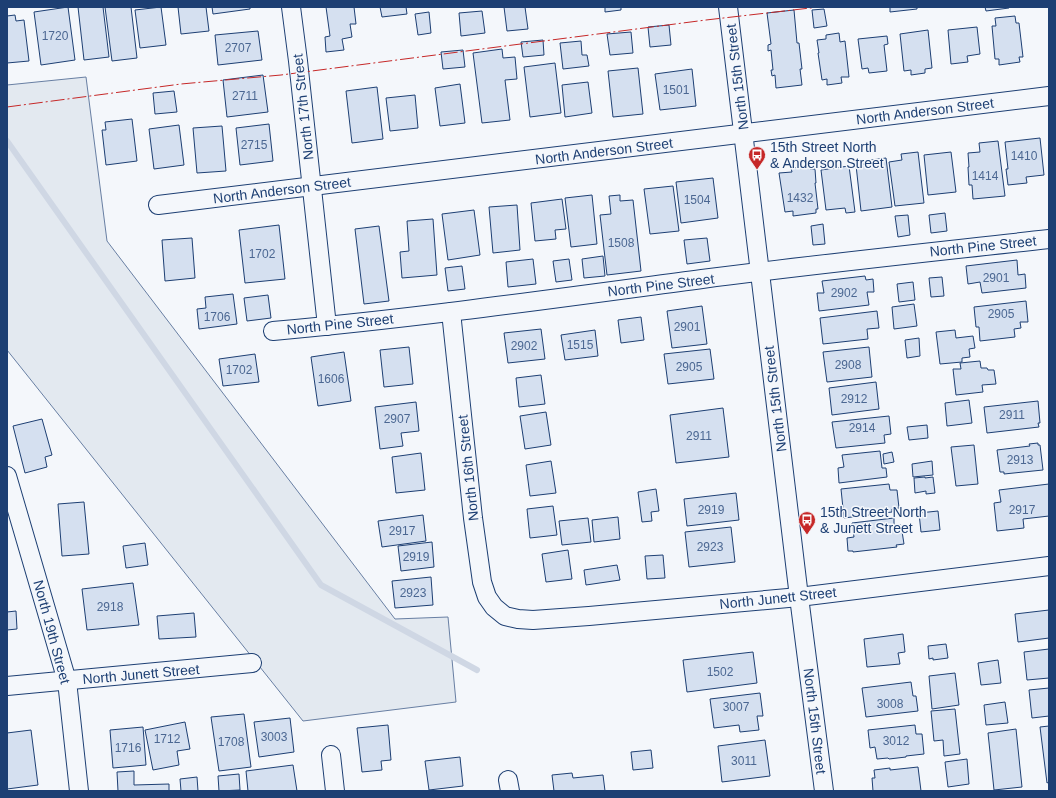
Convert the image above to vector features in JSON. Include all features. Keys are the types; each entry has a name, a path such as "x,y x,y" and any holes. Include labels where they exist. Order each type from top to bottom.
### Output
{"street":[{"name":"North 17th Street","path":"291,7 327,326"},
{"name":"North 15th Street","path":"728,7 799,597 824,791"},
{"name":"North Anderson Street","path":"158,205 1049,96"},
{"name":"North Pine Street","path":"273,331 452,312 760,272 1049,239"},
{"name":"North 16th Street","path":"452,312 473,518 482,582 494,607 506,616"},
{"name":"North 19th Street","path":"7,476 67,681 79,791"},
{"name":"North Junett Street","path":"506,616 518,619 540,619 589,616 799,597 1049,566"},
{"name":"North Junett Street","path":"7,686 252,663"},
{"path":"331,755 335,791"}],"shaded area":[{"path":"86,77 107,241 395,619 448,617 456,702 303,721 7,350 7,85"}],"building":[{"path":"68,7 75,60 41,65 34,12"},
{"path":"78,7 103,7 109,57 84,60"},
{"path":"105,7 131,7 137,58 112,61"},
{"path":"161,7 166,45 140,48 135,10"},
{"path":"178,7 206,7 209,31 181,34"},
{"path":"212,7 250,7 250,9 213,14"},
{"path":"326,7 354,7 356,24 350,24 352,37 342,39 344,50 326,52 325,37 330,36"},
{"path":"380,7 406,7 407,14 382,17"},
{"path":"504,7 525,7 528,29 507,31"},
{"path":"605,7 621,7 621,10 605,12"},
{"path":"890,7 917,7 917,9 890,12"},
{"path":"985,7 1009,7 1009,8 986,11"},
{"path":"824,9 827,26 814,28 812,10"},
{"path":"794,10 797,43 799,43 802,69 800,69 802,85 776,88 775,75 772,76 771,70 773,70 771,50 768,51 768,45 771,44 767,13"},
{"path":"482,11 485,33 461,36 459,13"},
{"path":"429,12 431,33 418,35 415,14"},
{"path":"15,15 16,21 24,20 29,61 7,63 7,16"},
{"path":"1015,16 1016,23 1019,23 1023,57 1019,57 1020,62 999,65 999,59 995,59 992,26 996,26 995,18"},
{"path":"669,25 671,45 650,47 648,27"},
{"path":"977,27 980,54 967,56 968,62 951,64 948,30"},
{"path":"928,30 932,68 925,69 925,73 911,75 911,70 904,71 900,34"},
{"path":"258,31 262,60 218,65 215,35"},
{"path":"631,32 633,53 610,55 607,34"},
{"path":"839,33 840,42 845,41 849,77 841,77 842,83 827,85 827,79 822,80 817,40 826,39 826,35"},
{"path":"887,36 888,44 884,45 887,71 869,73 868,68 862,69 858,39"},
{"path":"543,40 544,55 523,57 521,42"},
{"path":"581,41 582,55 587,55 589,66 563,69 560,43"},
{"path":"502,49 503,58 515,57 517,79 505,80 510,120 482,123 473,53"},
{"path":"463,50 465,67 443,69 441,52"},
{"path":"555,63 561,113 530,117 524,67"},
{"path":"638,68 643,114 613,117 608,71"},
{"path":"692,69 696,106 660,110 655,74"},
{"path":"263,75 268,112 227,117 223,80"},
{"path":"588,82 592,113 565,117 562,85"},
{"path":"460,84 465,123 440,126 435,88"},
{"path":"377,87 383,139 352,143 346,91"},
{"path":"174,91 177,112 155,114 153,93"},
{"path":"415,95 418,128 390,131 386,98"},
{"path":"132,119 137,161 106,165 102,130 106,130 105,122"},
{"path":"269,124 273,161 240,165 236,128"},
{"path":"179,125 184,165 154,169 149,129"},
{"path":"222,126 226,171 197,173 193,128"},
{"path":"1040,138 1044,175 1026,177 1027,183 1008,185 1005,142"},
{"path":"998,141 1005,196 973,199 972,185 969,185 968,153 980,152 979,143"},
{"path":"918,152 924,203 895,206 889,162 902,160 901,154"},
{"path":"951,152 956,192 928,195 924,155"},
{"path":"886,158 892,207 861,211 856,165 872,163 871,160"},
{"path":"810,166 810,169 815,169 818,209 816,209 816,213 793,216 793,211 785,212 779,173 792,172 791,168"},
{"path":"849,166 855,212 846,213 845,208 826,210 821,170"},
{"path":"713,178 718,218 681,223 676,182"},
{"path":"673,186 679,231 650,234 644,189"},
{"path":"592,195 597,244 571,247 565,198"},
{"path":"620,195 620,201 633,200 641,271 607,275 600,215 611,214 609,196"},
{"path":"562,199 566,229 555,230 556,239 535,241 531,203"},
{"path":"517,205 520,250 493,253 489,207"},
{"path":"474,210 480,255 448,260 442,214"},
{"path":"945,213 947,231 931,233 929,215"},
{"path":"908,215 910,235 898,237 895,216"},
{"path":"433,219 437,275 402,278 400,252 409,251 407,221"},
{"path":"823,224 825,244 813,245 811,226"},
{"path":"279,225 285,279 245,283 239,230"},
{"path":"379,226 389,301 364,304 355,229"},
{"path":"192,238 195,278 165,281 162,240"},
{"path":"707,238 710,261 687,264 684,240"},
{"path":"603,256 605,276 584,278 582,259"},
{"path":"533,259 536,284 508,287 506,262"},
{"path":"569,259 572,280 556,282 553,261"},
{"path":"1017,260 1018,275 1025,274 1026,288 982,293 980,282 968,284 966,266"},
{"path":"462,266 465,289 448,291 445,268"},
{"path":"865,276 866,280 873,279 874,292 867,292 869,305 819,311 817,293 824,293 822,281"},
{"path":"942,277 944,296 931,297 929,278"},
{"path":"913,282 915,300 899,302 897,284"},
{"path":"233,294 237,324 199,329 197,309 206,308 205,297"},
{"path":"268,295 271,318 247,321 244,298"},
{"path":"1026,301 1028,322 1020,322 1021,328 1014,329 1015,337 980,341 979,327 976,327 974,307"},
{"path":"914,304 917,326 894,329 892,307"},
{"path":"702,306 707,344 672,348 667,311"},
{"path":"877,311 879,328 867,329 868,339 823,344 820,318"},
{"path":"641,317 644,340 621,343 618,320"},
{"path":"541,329 545,359 508,363 504,333"},
{"path":"595,330 598,356 565,360 561,335"},
{"path":"955,330 956,338 973,336 975,348 969,349 970,357 962,358 962,362 940,364 936,332"},
{"path":"919,338 920,356 907,358 905,340"},
{"path":"409,347 413,384 384,387 380,350"},
{"path":"869,347 872,377 827,382 823,352"},
{"path":"710,349 714,379 668,384 664,354"},
{"path":"344,352 351,401 318,406 311,357"},
{"path":"255,354 259,382 223,386 219,359"},
{"path":"980,361 981,368 994,370 996,384 982,385 983,392 956,395 953,369 961,369 960,363"},
{"path":"541,375 545,404 519,407 516,378"},
{"path":"876,382 879,409 832,415 829,388"},
{"path":"969,400 972,423 947,426 945,403"},
{"path":"1038,401 1039,427 987,433 984,407"},
{"path":"416,402 419,431 401,433 403,446 380,449 375,407"},
{"path":"723,408 729,457 676,463 670,415"},
{"path":"546,412 551,445 525,449 520,416"},
{"path":"889,416 891,434 884,435 885,443 836,448 832,422"},
{"path":"42,419 52,455 45,457 47,467 25,473 13,426"},
{"path":"927,425 928,438 909,440 907,427"},
{"path":"1038,443 1038,445 1040,445 1043,470 1004,474 1004,472 1000,472 997,450 1030,446 1029,444"},
{"path":"974,445 978,484 956,486 951,447"},
{"path":"880,451 882,468 886,468 887,477 839,483 838,468 844,467 842,455"},
{"path":"892,452 894,462 884,464 883,454"},
{"path":"421,453 425,490 396,493 392,457"},
{"path":"551,461 556,493 530,496 526,465"},
{"path":"932,461 933,475 913,477 912,464"},
{"path":"933,477 935,493 926,494 926,491 915,493 914,478"},
{"path":"889,484 890,490 897,490 899,508 892,509 892,512 844,518 841,489"},
{"path":"1049,484 1049,516 1023,519 1024,528 997,531 994,503 1001,502 999,490"},
{"path":"656,489 659,511 651,512 652,521 642,522 638,492"},
{"path":"736,493 739,520 687,526 684,499"},
{"path":"84,502 89,554 62,556 58,504"},
{"path":"553,506 557,535 530,538 527,509"},
{"path":"938,511 940,530 921,532 919,513"},
{"path":"423,515 426,541 382,547 378,521"},
{"path":"618,517 620,539 594,542 592,520"},
{"path":"588,518 591,542 562,545 559,521"},
{"path":"894,518 894,525 901,525 904,544 896,545 897,547 853,552 848,551 847,538 854,537 852,523"},
{"path":"731,527 735,562 689,567 685,532"},
{"path":"432,542 434,567 401,571 398,546"},
{"path":"145,543 148,565 126,568 123,546"},
{"path":"568,550 572,579 546,582 542,554"},
{"path":"663,555 665,578 647,579 645,556"},
{"path":"617,565 620,580 586,585 584,570"},
{"path":"431,577 433,605 395,608 392,581"},
{"path":"133,583 139,625 87,630 82,589"},
{"path":"1049,610 1049,638 1018,642 1015,614"},
{"path":"16,611 17,629 7,630 7,612"},
{"path":"194,613 196,637 159,639 157,616"},
{"path":"903,634 905,652 898,653 900,664 867,667 864,639"},
{"path":"946,644 948,658 933,660 933,658 929,659 928,646"},
{"path":"1049,649 1049,678 1027,680 1024,652"},
{"path":"753,652 757,683 687,692 683,660"},
{"path":"998,660 1001,683 981,685 978,663"},
{"path":"955,673 959,705 932,709 929,676"},
{"path":"911,682 913,696 916,696 918,711 866,717 862,688"},
{"path":"1049,688 1049,716 1032,718 1029,690"},
{"path":"760,693 763,716 757,716 759,730 740,732 739,725 714,728 710,699"},
{"path":"1005,702 1008,723 986,725 984,705"},
{"path":"955,709 960,754 944,756 943,740 934,741 931,711"},
{"path":"244,714 251,767 219,771 211,717"},
{"path":"290,718 294,752 259,757 254,722"},
{"path":"185,722 190,749 177,751 179,765 153,770 145,730"},
{"path":"388,725 391,760 381,761 382,770 362,772 357,728"},
{"path":"915,725 916,734 922,734 924,754 889,759 877,759 875,747 870,748 868,730"},
{"path":"1049,726 1049,782 1047,783 1040,727"},
{"path":"143,727 146,765 113,768 110,730"},
{"path":"1016,729 1022,787 994,790 988,733"},
{"path":"31,730 38,785 7,789 7,733"},
{"path":"765,740 770,776 722,782 718,746"},
{"path":"651,750 653,768 633,770 631,752"},
{"path":"460,757 463,786 429,790 425,761"},
{"path":"967,759 969,784 948,787 945,762"},
{"path":"293,765 297,791 248,791 246,771"},
{"path":"918,767 921,791 873,791 872,778 875,778 874,770"},
{"path":"134,771 134,785 169,784 169,791 118,791 117,772"},
{"path":"572,773 573,778 603,775 605,791 554,791 552,775"},
{"path":"239,774 240,790 219,791 218,776"},
{"path":"197,777 198,791 181,791 180,779"}],"waterway":[{"path":"7,141 321,585 477,670"}],"power":[{"path":"7,107 181,84 281,75 706,20 819,7"}],"place":[{"name":"15th Street North & Anderson Street","path":"757,170"},
{"name":"15th Street North & Junett Street","path":"807,535"}]}
